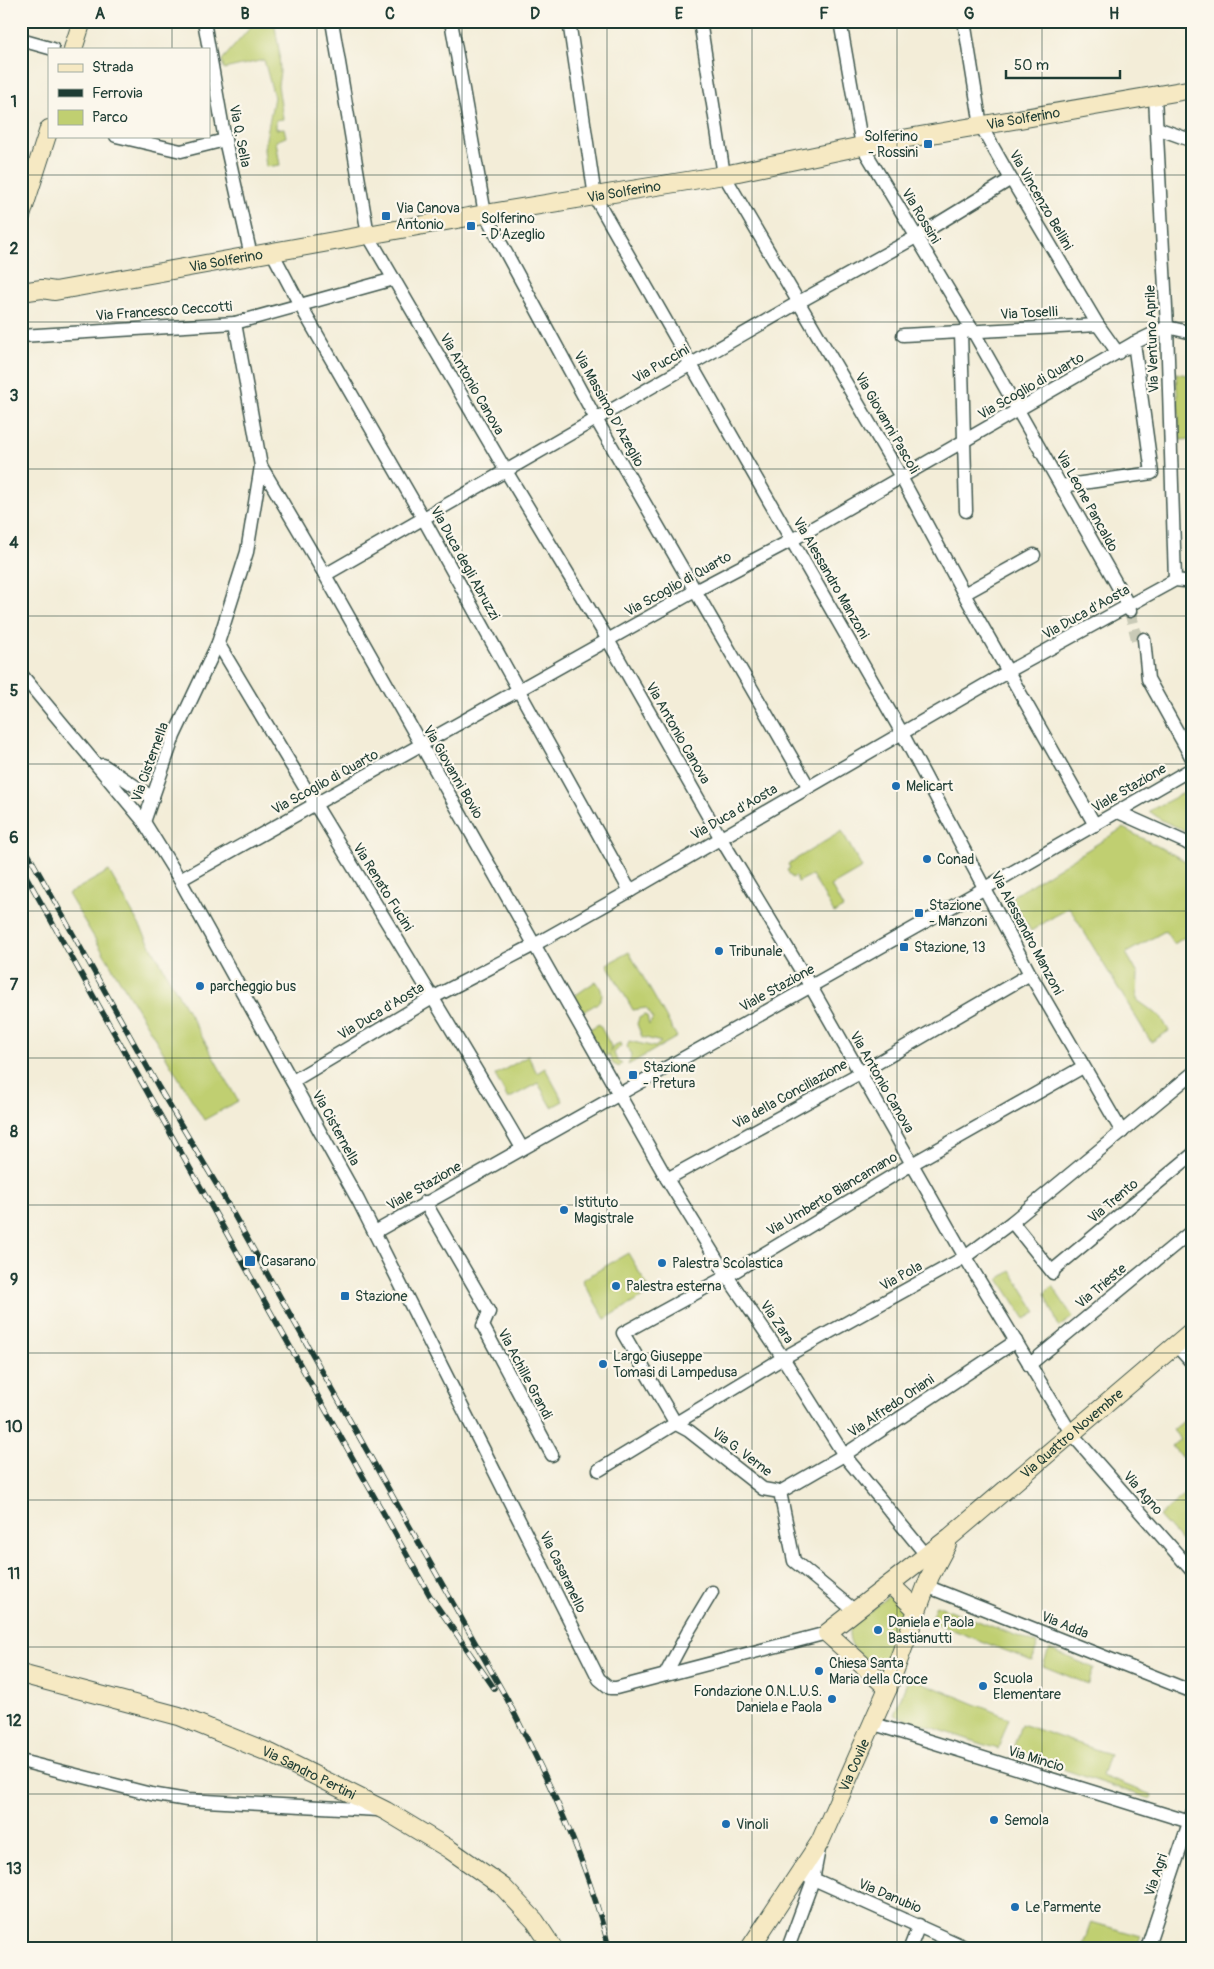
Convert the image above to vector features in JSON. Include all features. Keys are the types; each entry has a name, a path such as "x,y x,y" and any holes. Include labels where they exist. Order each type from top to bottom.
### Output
{"street":[{"path":"73,48 82,21"},
{"name":"Via Q. Sella","path":"204,21 209,48"},
{"name":"Via Antonio Canova","path":"332,21 368,235 506,471 608,640 720,837 811,987 964,1257 1071,1433"},
{"name":"Via Massimo D'Azeglio","path":"451,21 485,214 596,419 808,786"},
{"name":"Via Alessandro Manzoni","path":"570,21 595,197 902,733 1030,974 1122,1132"},
{"name":"Via Giovanni Pascoli","path":"700,21 724,175 901,477 964,594 1095,825"},
{"name":"Via Rossini","path":"840,21 862,146 916,237 967,331 1019,411"},
{"name":"Via Vincenzo Bellini","path":"964,21 981,126 1098,325 1118,353"},
{"path":"21,40 49,48"},
{"name":"Via Q. Sella","path":"210,55 225,140 251,256"},
{"name":"Via Solferino","path":"21,292 42,289 55,291 485,214 724,175 862,146 1154,97 1192,86"},
{"name":"Via Ventuno Aprile","path":"1154,97 1167,326 1175,580"},
{"path":"1157,128 1193,141"},
{"path":"21,216 48,132"},
{"path":"125,138 181,151 225,140"},
{"name":"Via Puccini","path":"326,575 690,364 916,237 1011,179"},
{"name":"Via Duca degli Abruzzi","path":"272,252 300,305 423,518 630,891"},
{"name":"Via Francesco Ceccotti","path":"21,336 236,323 394,279"},
{"name":"Via Solferino","path":"21,304 38,301 55,291"},
{"name":"Via Cisternella","path":"236,323 261,466 247,552 218,642 174,736 144,822 180,880 375,1232"},
{"name":"Via Toselli","path":"903,335 1098,325"},
{"path":"1167,326 1193,332"},
{"name":"Via Scoglio di Quarto","path":"180,880 695,591 792,540 1167,326"},
{"path":"966,511 964,441 967,331"},
{"path":"1061,486 1152,473 1134,344"},
{"name":"Via Leone Pancaldo","path":"1019,411 1132,607"},
{"name":"Via Giovanni Bovio","path":"261,466 326,575 618,1094"},
{"path":"964,594 1034,555"},
{"path":"1175,580 1193,582"},
{"name":"Via Duca d'Aosta","path":"293,1081 434,997 534,945 630,891 1008,671 1132,607 1175,580"},
{"path":"1141,641 1148,679 1193,760"},
{"name":"Via Renato Fucini","path":"218,642 314,806 434,997 522,1148"},
{"path":"21,674 144,822"},
{"path":"90,757 153,798"},
{"name":"Viale Stazione","path":"375,1232 425,1202 986,888 1193,768"},
{"path":"1118,812 1193,847"},
{"name":"Via della Conciliazione","path":"667,1179 860,1073 1030,974"},
{"name":"Via Umberto Biancamano","path":"623,1333 727,1276 912,1164 1083,1067"},
{"name":"Via Pola","path":"599,1470 783,1358 964,1257 1012,1222 1193,1073"},
{"name":"Via Zara","path":"618,1094 667,1179 727,1276 783,1358 844,1455 927,1556"},
{"name":"Via Trento","path":"1012,1222 1053,1272 1193,1154"},
{"name":"Via Achille Grandi","path":"425,1202 489,1312 483,1326 552,1455"},
{"name":"Via Trieste","path":"1029,1364 1193,1230"},
{"name":"Via Casaranello","path":"375,1232 599,1679 610,1688 616,1688 827,1633"},
{"name":"Via Quattro Novembre","path":"827,1633 950,1537 1193,1330"},
{"name":"Via G. Verne","path":"623,1333 676,1424 689,1431 763,1489 780,1492 794,1561 855,1611"},
{"name":"Via Alfredo Oriani","path":"780,1492 844,1455 1016,1341"},
{"path":"1175,1344 1193,1364"},
{"name":"Via Agno","path":"1071,1433 1193,1572"},
{"name":"Via Quattro Novembre","path":"917,1610 926,1586 950,1537"},
{"path":"890,1584 917,1610"},
{"name":"Via Adda","path":"926,1586 1193,1692"},
{"path":"665,1675 712,1592"},
{"name":"Via Covile","path":"788,1948 807,1876 871,1723 888,1688 917,1610"},
{"path":"827,1633 888,1688"},
{"name":"Via Sandro Pertini","path":"21,1674 179,1716 270,1753 386,1810 449,1849 503,1887 535,1921 553,1948"},
{"name":"Via Mincio","path":"871,1723 1192,1819"},
{"path":"21,1761 151,1794 187,1800 386,1810"},
{"name":"Via Agri","path":"1147,1948 1192,1819"},
{"path":"750,1948 807,1876"},
{"name":"Via Danubio","path":"807,1876 967,1948"},
{"path":"910,1948 919,1925"}],"green space":[{"path":"256,21 274,21 279,50 280,72 278,85 283,119 276,120 276,129 284,128 286,137 276,141 280,165 266,167 264,149 274,97 264,60 224,69 222,60"},
{"path":"1176,373 1193,376 1193,439 1180,440"},
{"path":"1188,643 1193,643 1193,737"},
{"path":"1193,788 1193,834 1163,821 1149,811"},
{"path":"1123,828 1193,865 1193,932 1174,944 1165,931 1126,953 1138,974 1137,1000 1161,1017 1169,1031 1151,1042 1069,907 1031,931 1011,897"},
{"path":"842,831 862,868 831,886 843,908 834,913 812,875 798,882 796,876 792,878 787,870 790,868 788,864"},
{"path":"109,871 238,1101 204,1120 68,894"},
{"path":"629,952 677,1037 628,1065 632,1054 627,1047 629,1041 655,1047 661,1042 642,1037 637,1024 639,1018 644,1015 647,1016 649,1025 653,1018 646,1008 633,1010 607,964"},
{"path":"596,981 602,993 601,998 595,1005 579,1013 570,999"},
{"path":"599,1024 611,1046 610,1052 613,1046 620,1043 621,1046 614,1053 617,1061 622,1064 619,1067 613,1064 609,1055 604,1057 588,1030"},
{"path":"528,1056 537,1073 545,1068 563,1101 552,1107 538,1083 508,1099 495,1075"},
{"name":"Palestra esterna","path":"628,1253 651,1292 605,1319 582,1280"},
{"path":"1011,1271 1037,1312 1025,1319 999,1279"},
{"path":"1052,1286 1073,1317 1059,1327 1045,1293"},
{"path":"1193,1413 1193,1448 1182,1458 1172,1446 1180,1439 1173,1430"},
{"path":"1193,1487 1193,1554 1159,1516"},
{"path":"889,1596 906,1612 906,1617 886,1666 881,1670 853,1647 849,1635 850,1628"},
{"path":"936,1605 1038,1644 1032,1661 930,1621"},
{"path":"1049,1649 1094,1668 1088,1684 1043,1666"},
{"path":"909,1677 1009,1718 998,1749 894,1715"},
{"path":"1021,1724 1109,1754 1102,1776 1152,1795 1151,1799 1012,1752"},
{"path":"1091,1922 1141,1936 1137,1948 1082,1948"}],"tunnel":[{"path":"1130,611 1138,643"}],"railway":[{"path":"21,841 159,1088 221,1192 507,1699 565,1820 590,1883 609,1948"},
{"path":"21,867 430,1596 494,1688"}],"place":[{"name":"Solferino - Rossini","path":"928,144"},
{"name":"Via Canova Antonio","path":"386,216"},
{"name":"Solferino - D'Azeglio","path":"471,226"},
{"name":"Melicart","path":"896,786"},
{"name":"Conad","path":"927,859"},
{"name":"Stazione - Manzoni","path":"919,913"},
{"name":"Stazione, 13","path":"904,947"},
{"name":"Tribunale","path":"719,951"},
{"name":"parcheggio bus","path":"200,986"},
{"name":"Stazione - Pretura","path":"633,1075"},
{"name":"Istituto Magistrale","path":"564,1210"},
{"name":"Casarano","path":"250,1261"},
{"name":"Palestra Scolastica","path":"662,1263"},
{"name":"Palestra esterna","path":"616,1286"},
{"name":"Stazione","path":"345,1296"},
{"name":"Largo Giuseppe Tomasi di Lampedusa","path":"603,1364"},
{"name":"Daniela e Paola Bastianutti","path":"878,1630"},
{"name":"Chiesa Santa Maria della Croce","path":"819,1671"},
{"name":"Scuola Elementare","path":"983,1686"},
{"name":"Fondazione O.N.L.U.S. Daniela e Paola","path":"832,1699"},
{"name":"Semola","path":"994,1820"},
{"name":"Vinoli","path":"726,1824"},
{"name":"Le Parmente","path":"1015,1907"}]}
